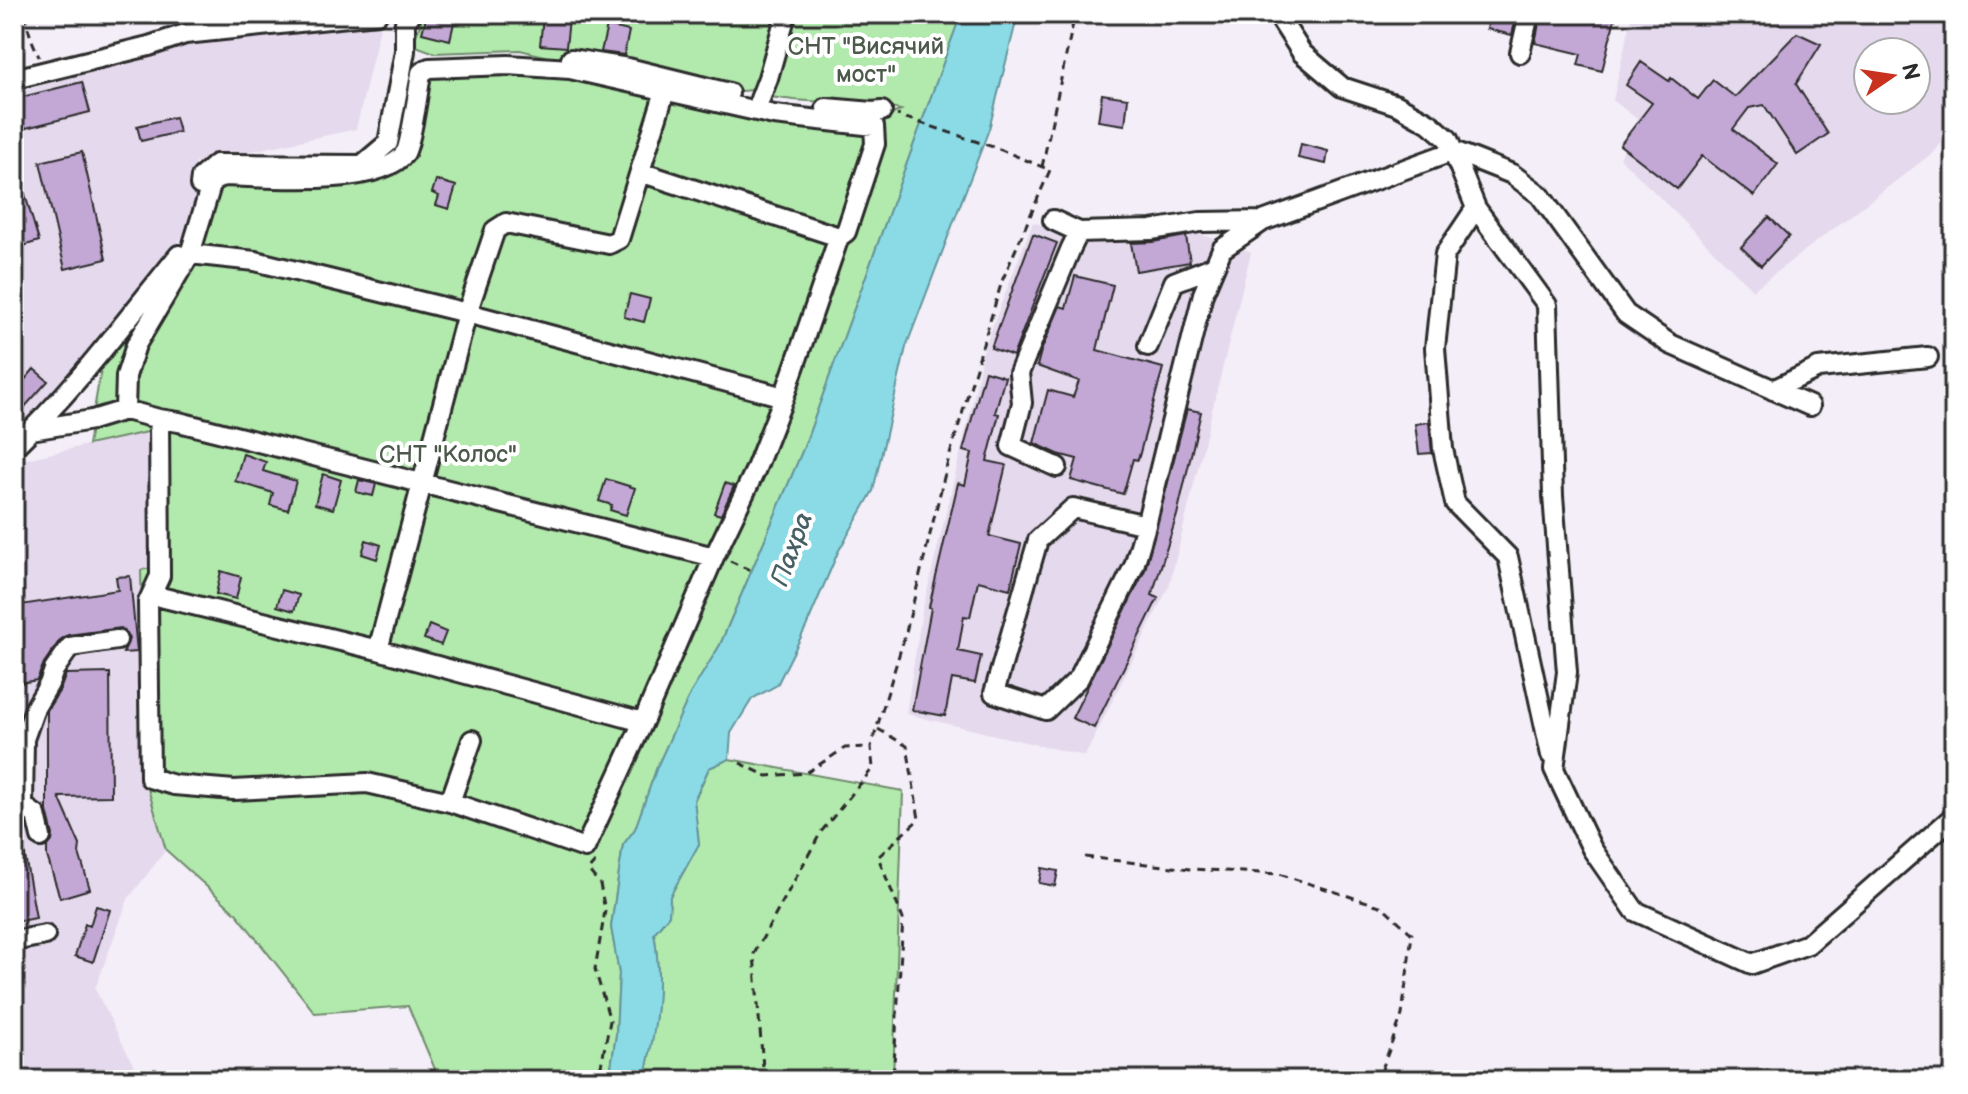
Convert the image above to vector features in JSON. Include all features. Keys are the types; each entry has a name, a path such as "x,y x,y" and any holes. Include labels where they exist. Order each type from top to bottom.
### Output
{"street":[{"path":"14,79 149,46 185,34 377,14"},
{"path":"760,99 786,14"},
{"path":"1277,14 1302,53 1342,87 1397,105 1429,123 1448,139 1476,208 1547,305 1553,496 1567,672 1554,769"},
{"path":"1520,53 1529,14"},
{"path":"14,447 93,360 181,253 201,177 216,164 362,165 388,143 405,51 402,17"},
{"path":"405,51 439,58 521,54 580,59 788,105 890,113"},
{"path":"125,410 126,376 136,345 190,254 212,182 223,176 308,178 362,175 390,165 406,152 421,73 429,68 508,65 570,69 774,115 874,126 875,144 846,232 839,237 784,397 721,559 585,848 450,802 367,783 234,790 174,785 150,778 148,602 160,576 159,419"},
{"path":"378,650 467,313 495,230 506,223 609,244 619,239 665,91"},
{"path":"1146,525 1073,508 1038,540 994,693 1046,710 1079,678 1134,566 1146,525 1203,294 1222,249 1263,221 1454,151 1512,174 1540,195 1626,314 1670,344 1810,406"},
{"path":"640,172 839,237"},
{"path":"1476,208 1445,254 1435,348 1443,449 1455,503 1508,557 1554,769 1592,849 1635,911 1752,964 1808,944 1954,816"},
{"path":"1053,220 1079,232 1151,230 1200,222 1263,221"},
{"path":"1057,467 1011,446 1022,403 1019,373 1079,232"},
{"path":"190,254 255,261 467,313 784,397"},
{"path":"1148,346 1174,282 1215,266"},
{"path":"1773,390 1818,368 1928,357"},
{"path":"31,430 92,420 125,410 721,559"},
{"path":"152,595 378,650 643,722"},
{"path":"41,837 36,815 18,806 24,739 35,708 54,670 70,647 117,640"},
{"path":"450,802 472,740"},
{"path":"14,941 45,935"}],"path":[{"path":"24,14 46,71"},
{"path":"1042,167 1075,14"},
{"path":"764,1080 754,954 821,832 873,768 871,747 906,632 948,461 1002,281 1050,170 999,149 890,113"},
{"path":"721,559 752,571"},
{"path":"878,729 907,746 919,819 878,857 903,919 893,1080"},
{"path":"740,763 767,776 806,773 845,748 871,747"},
{"path":"1085,857 1190,869 1279,874 1383,907 1412,934 1402,1015 1378,1080"},
{"path":"588,870 600,884 605,911 595,969 610,1021 598,1080"}],"shaded area":[{"path":"1632,14 1954,14 1954,126 1935,151 1753,290 1620,158 1637,119 1613,100"},
{"path":"381,23 356,129 195,163 201,207 128,321 14,433 14,93 187,45"},
{"path":"1033,222 1092,244 1189,230 1251,252 1169,586 1085,756 906,714 922,612 983,351"},
{"path":"152,430 157,567 141,570 146,782 166,850 128,899 95,989 141,1080 14,1080 14,465 18,461"}],"green space":[{"path":"187,14 344,14 191,28"},
{"name":"СНТ \"Колос\"","path":"414,14 961,14 804,447 720,645 690,695 657,767 635,829 623,845 611,927 619,973 616,1035 609,1080 437,1080 408,1006 315,1013 236,913 166,850 146,782 141,570 156,567 152,431 88,445 102,363 184,257 205,184 390,159 404,145 419,62 577,64 520,50 435,53 413,45 422,19","holes":["632,74 742,91 760,86 770,97 901,110 879,121 775,110"]},
{"path":"729,759 903,791 893,1080 644,1080 656,1007 658,970 654,933 669,915 670,896 699,844 694,801 709,768"}],"water":[{"name":"Пахра","path":"961,14 1018,14 989,129 906,347 873,491 838,552 777,685 752,699 731,733 729,759 709,768 694,800 699,844 670,896 669,915 654,933 658,971 657,1007 644,1080 609,1080 616,1035 619,973 611,927 623,845 635,829 657,767 690,694 720,645 804,447"}],"building":[{"path":"427,14 456,14 450,40 422,33"},
{"path":"1490,14 1517,14 1512,35 1487,29"},
{"path":"1541,14 1616,14 1602,71 1578,65 1581,54 1535,43"},
{"path":"543,17 569,19 566,47 540,45"},
{"path":"607,26 629,31 624,55 601,52"},
{"path":"1797,33 1821,44 1796,84 1828,134 1797,155 1764,105 1749,108 1733,129 1778,164 1754,196 1702,156 1677,189 1620,145 1652,103 1626,85 1641,62 1669,81 1671,78 1698,99 1713,80 1735,97"},
{"path":"82,82 90,112 14,131 14,99"},
{"path":"1102,94 1128,98 1125,125 1098,121"},
{"path":"175,117 179,132 141,141 137,126"},
{"path":"1301,144 1328,151 1326,164 1298,158"},
{"path":"82,152 106,259 65,269 40,162"},
{"path":"17,168 39,241 20,247 14,229 14,169"},
{"path":"436,180 456,186 449,209 436,205 439,196 432,193"},
{"path":"1769,217 1789,236 1761,266 1741,247"},
{"path":"1033,234 1057,243 1013,356 991,348"},
{"path":"1186,236 1190,262 1136,271 1131,243"},
{"path":"1075,276 1113,285 1097,350 1163,368 1138,460 1133,459 1123,494 1071,480 1077,459 1034,443 1048,390 1073,397 1079,381 1037,366 1060,306 1066,308"},
{"path":"630,294 650,299 644,322 624,317"},
{"path":"34,369 48,381 14,419 14,392"},
{"path":"985,371 1005,377 987,461 1006,465 989,536 1021,544 1010,589 978,581 970,617 964,616 958,651 981,656 975,683 952,679 945,716 912,710 929,607 958,483 965,485 972,453 963,451"},
{"path":"1187,409 1201,412 1177,515 1152,595 1158,598 1094,728 1072,718 1145,570"},
{"path":"1429,422 1432,453 1419,454 1415,424"},
{"path":"243,454 266,462 263,471 296,481 288,510 270,505 273,493 235,481"},
{"path":"323,474 341,480 333,509 315,504"},
{"path":"606,479 635,488 626,515 610,510 612,505 599,501"},
{"path":"359,480 376,484 373,496 356,492"},
{"path":"725,483 734,486 721,515 714,513"},
{"path":"366,540 381,545 377,559 362,554"},
{"path":"221,571 241,577 236,599 216,594"},
{"path":"130,576 137,652 123,653 129,639 121,628 68,635 60,640 44,663 37,680 14,684 14,606 118,590 116,577"},
{"path":"282,590 299,595 294,611 277,606"},
{"path":"429,625 446,632 441,645 424,639"},
{"path":"110,673 111,796 59,797 80,845 79,853 90,889 60,898 47,856 47,847 53,835 47,811 47,710 66,674"},
{"path":"20,828 36,918 14,922 14,829"},
{"path":"1042,868 1058,871 1055,886 1039,883"},
{"path":"96,906 110,910 93,962 75,956 85,924 90,926"}],"park label":[{"name":"СНТ \"Висячий мост\"","path":"866,60"}]}
